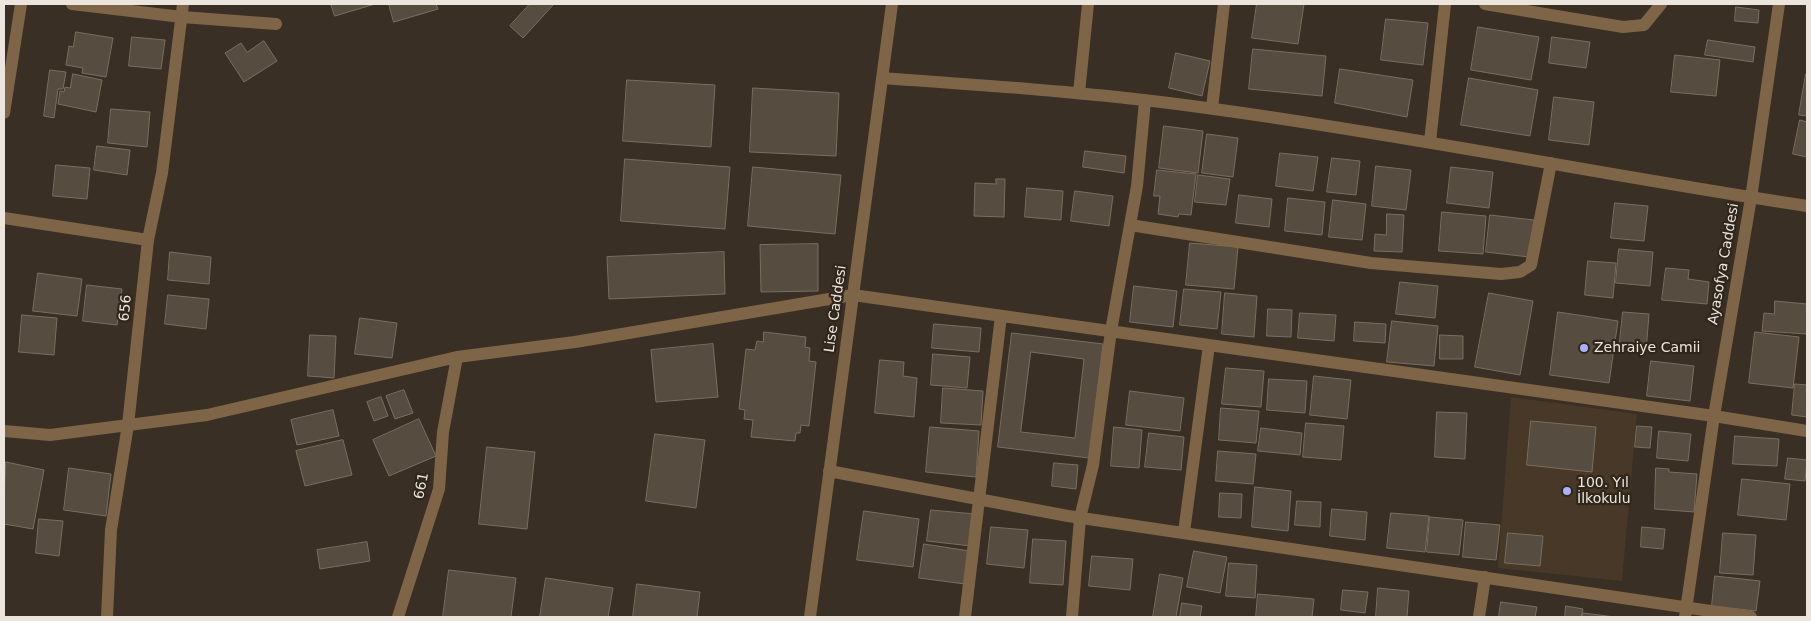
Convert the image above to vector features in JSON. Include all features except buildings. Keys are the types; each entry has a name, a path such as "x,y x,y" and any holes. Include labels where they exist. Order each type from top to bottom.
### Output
{"street":[{"path":"4,113 21,4"},
{"path":"72,4 182,17 276,24"},
{"name":"656","path":"107,617 110,530 128,425 148,240 162,173 183,4"},
{"name":"Lise Caddesi","path":"810,617 892,4"},
{"path":"1079,93 1088,4"},
{"path":"1212,108 1224,4"},
{"path":"1430,142 1445,4"},
{"path":"1485,4 1622,27 1644,25 1661,4"},
{"name":"Ayasofya Caddesi","path":"1686,612 1714,416 1750,198 1779,4"},
{"path":"882,78 1079,93 1212,108 1430,142 1750,198 1807,206"},
{"path":"1072,617 1080,518 1093,465 1111,331 1137,186 1145,101"},
{"path":"1130,225 1371,262 1501,274 1520,272 1532,265 1551,163"},
{"path":"4,218 148,240"},
{"path":"4,431 50,435 207,415 457,357 575,342 853,295 1714,416 1807,431"},
{"path":"965,617 1002,316"},
{"path":"1184,532 1209,345"},
{"name":"661","path":"398,617 439,489 443,432 457,357"},
{"path":"829,471 1080,518 1485,577 1686,612 1750,617"},
{"path":"1479,617 1485,577"}],"shaded area":[{"name":"100. Yıl İlkokulu","path":"1511,397 1637,414 1622,581 1498,568"}],"place":[{"name":"Zehraiye Camii","path":"1584,348"},
{"name":"100. Yıl İlkokulu","path":"1567,491"}]}
